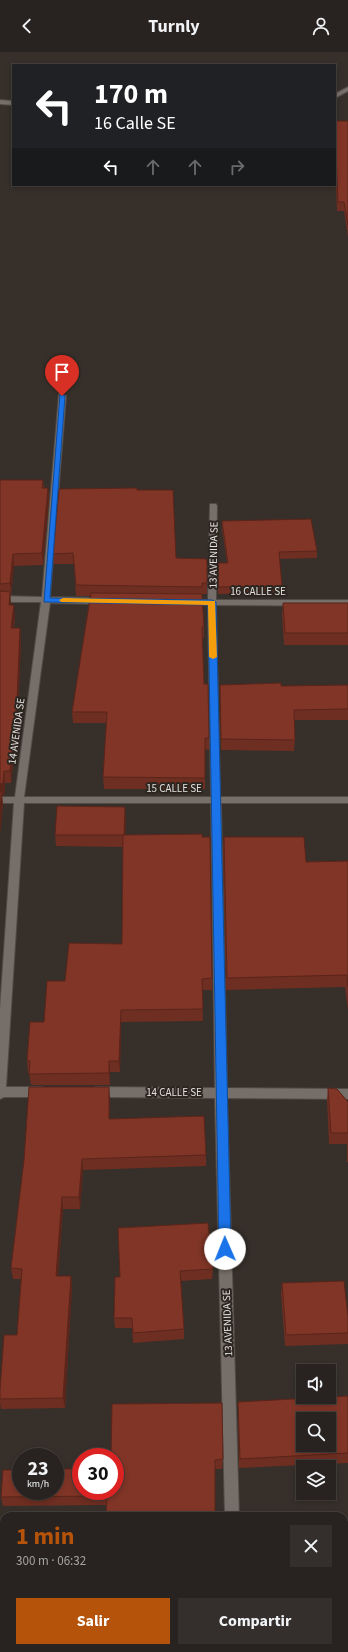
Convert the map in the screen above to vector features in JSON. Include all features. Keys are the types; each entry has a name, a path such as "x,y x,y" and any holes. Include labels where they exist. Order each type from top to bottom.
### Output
{"street":[{"path":"336,95 348,89"},
{"path":"0,103 11,103"},
{"name":"14 AVENIDA SE","path":"0,1093 19,800 46,600 62,396"},
{"name":"13 AVENIDA SE","path":"213,506 212,602 221,1092 232,1512"},
{"path":"0,599 110,601"},
{"name":"16 CALLE SE","path":"180,602 348,603"},
{"name":"15 CALLE SE","path":"0,800 348,800"},
{"path":"0,1093 55,1092"},
{"name":"14 CALLE SE","path":"87,1092 348,1094"}],"building":[{"path":"336,121 348,121 348,225 344,202 338,202"},
{"path":"0,480 43,480 42,488 48,488 42,553 13,554 10,583 0,584"},
{"path":"137,488 137,490 173,490 176,558 207,559 207,583 202,583 202,587 76,585 73,553 53,554 59,489"},
{"path":"311,519 317,551 279,552 282,586 218,587 218,563 228,563 222,521"},
{"path":"0,591 10,592 9,605 14,605 11,628 20,628 17,701 10,771 4,771 3,783 0,784"},
{"path":"91,593 202,594 204,627 202,627 204,684 208,684 209,738 205,738 205,778 103,777 107,712 72,712"},
{"path":"283,603 348,603 348,633 285,633"},
{"path":"281,683 281,686 348,685 348,709 294,710 295,740 221,739 220,685"},
{"path":"0,792 2,792 0,809"},
{"path":"57,806 125,807 124,835 55,835"},
{"path":"202,834 202,837 210,837 212,978 202,979 203,1009 121,1010 119,1061 109,1061 109,1073 29,1074 30,1061 27,1061 30,1022 44,1022 47,981 65,981 69,943 122,944 123,835"},
{"path":"224,837 304,837 306,862 348,861 348,987 347,975 227,978"},
{"path":"29,1087 109,1087 109,1119 204,1116 206,1155 82,1159 79,1197 62,1197 56,1276 71,1276 63,1398 0,1399 4,1335 17,1335 22,1269 11,1268 24,1160"},
{"path":"328,1088 337,1089 348,1102 348,1133 331,1133"},
{"path":"208,1223 213,1269 180,1271 184,1329 133,1333 132,1318 114,1318 115,1277 120,1277 118,1228"},
{"path":"344,1281 348,1317 348,1333 286,1335 282,1283"},
{"path":"348,1396 348,1453 240,1459 238,1402 296,1399 296,1404 336,1404 336,1397"},
{"path":"222,1403 223,1459 215,1460 215,1512 106,1512 107,1500 124,1500 124,1448 111,1448 112,1404"},
{"path":"64,1469 72,1469 72,1496 64,1496"},
{"path":"3,1470 12,1470 12,1497 1,1497"}],"slow traffic":[{"path":"63,600 212,602 213,657"}],"route":[{"path":"62,396 46,600 212,602 225,1249"}]}
